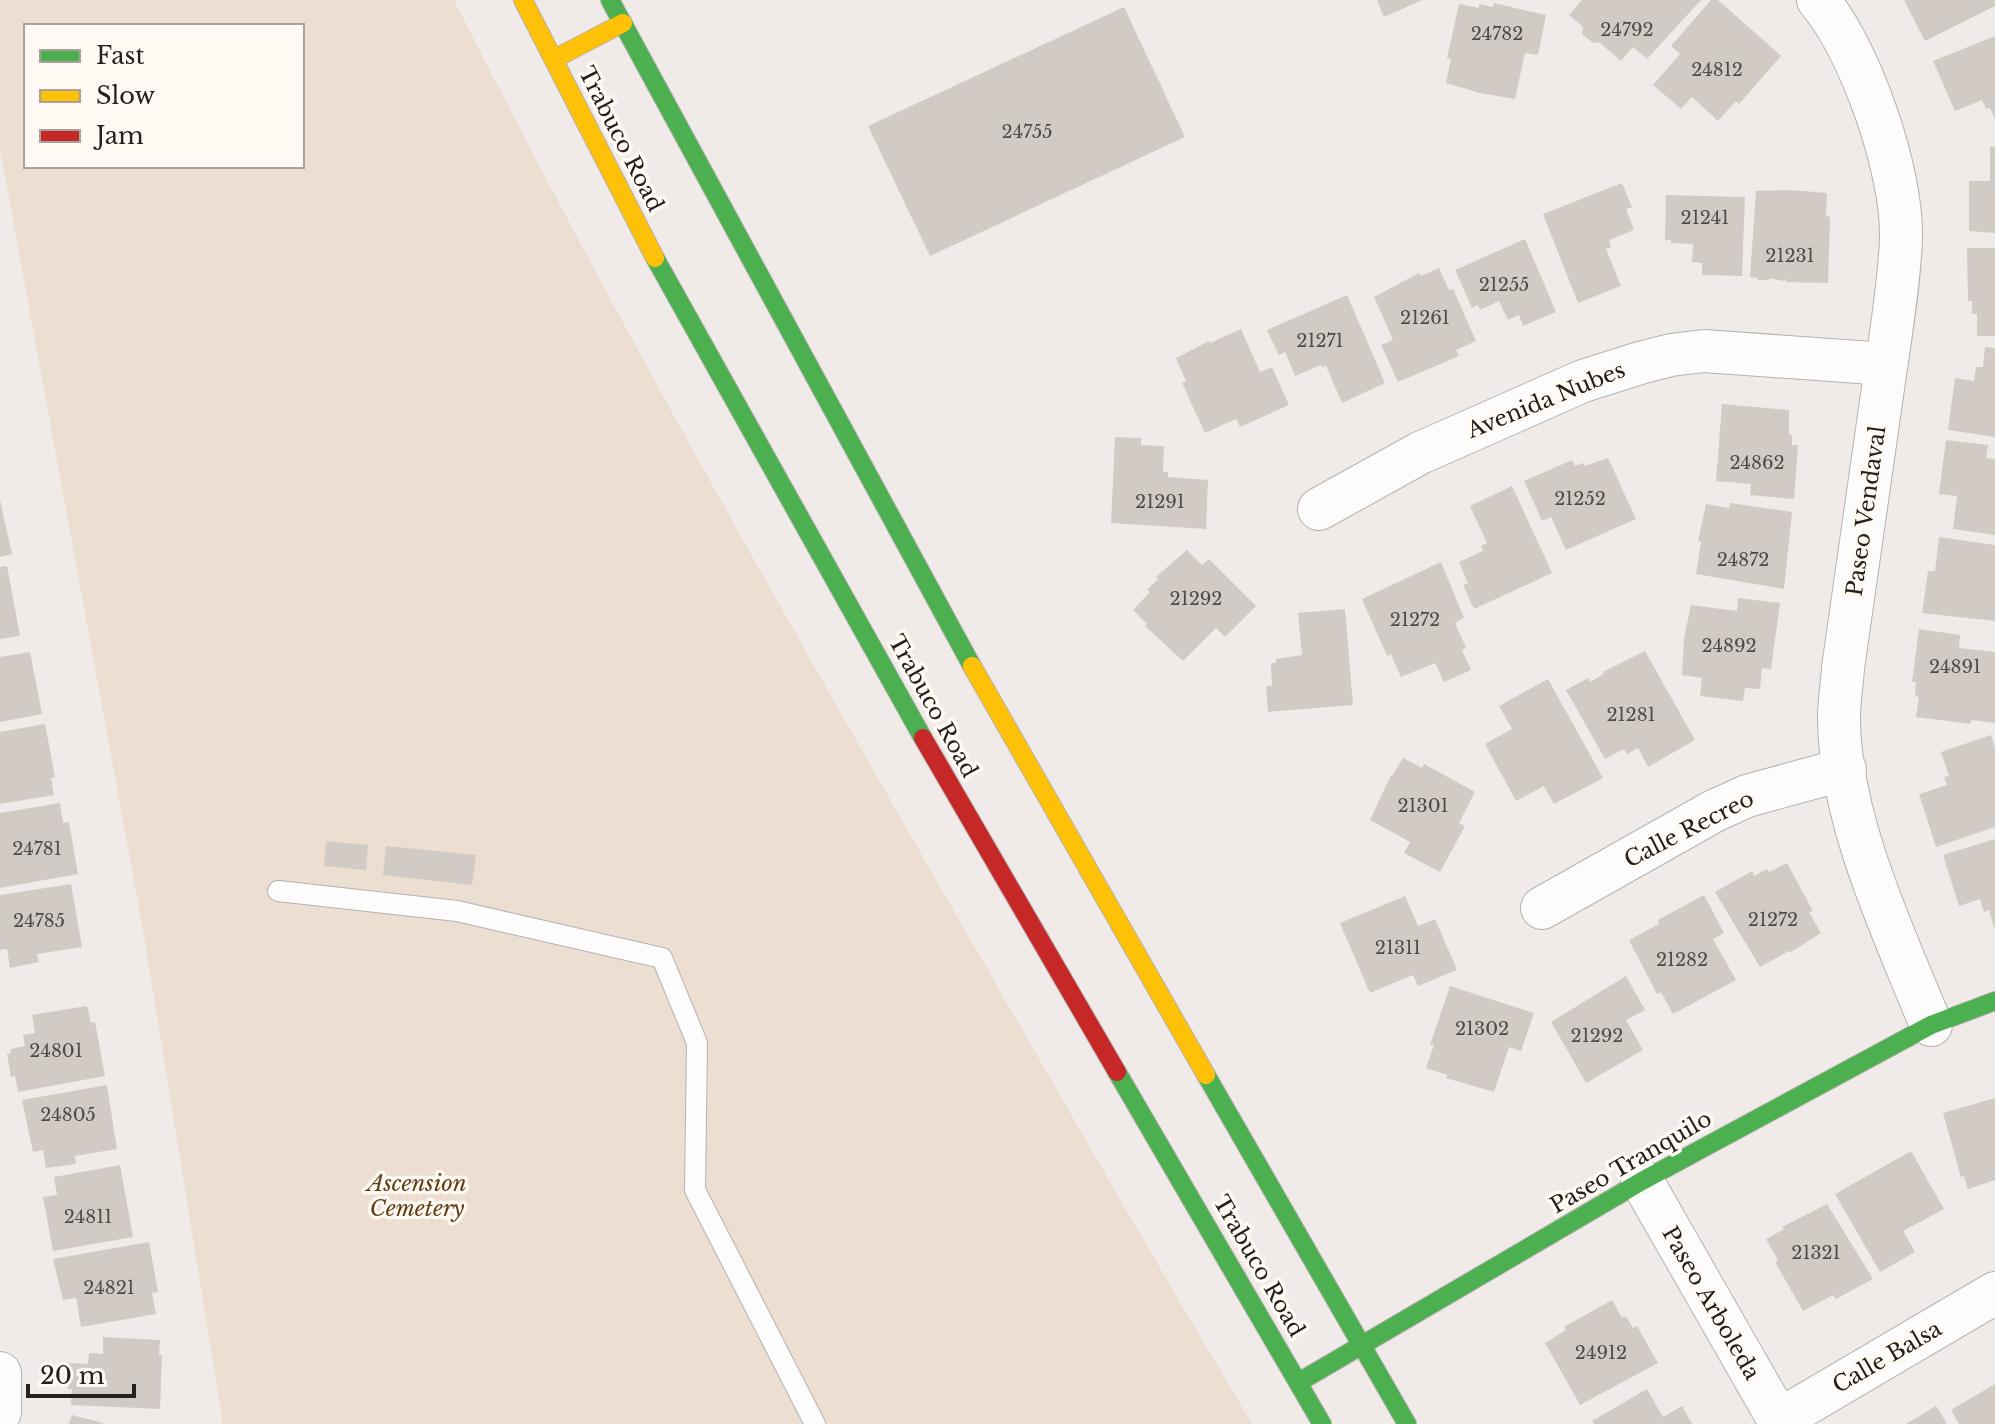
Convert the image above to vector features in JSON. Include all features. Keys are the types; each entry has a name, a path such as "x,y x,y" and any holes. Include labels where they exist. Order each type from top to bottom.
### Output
{"main road":[{"name":"Trabuco Road","path":"523,0 662,271 938,765 1322,1424"},
{"path":"610,0 1013,741 1407,1424"},
{"path":"554,59 623,23"},
{"name":"Paseo Tranquilo","path":"1299,1382 1642,1181 1931,1025 1995,1001"}],"street":[{"name":"Paseo Vendaval","path":"1818,0 1844,40 1875,107 1893,178 1901,237 1843,668 1839,718 1858,837 1931,1025"},
{"name":"Avenida Nubes","path":"1319,509 1420,453 1583,381 1671,355 1704,351 1886,364"},
{"name":"Calle Recreo","path":"1542,908 1736,801 1778,786 1845,769"},
{"name":"Paseo Arboleda","path":"1642,1181 1780,1422"},
{"name":"Calle Balsa","path":"1780,1422 1995,1293"},
{"path":"0,1373 0,1412"}],"lane":[{"path":"278,891 457,911 662,958 697,1043 695,1190 815,1424"}],"green space":[{"name":"Ascension Cemetery","path":"0,0 454,0 569,222 749,551 1252,1424 223,1424 143,930 0,149"}],"building":[{"path":"1377,0 1422,0 1384,17"},
{"path":"1582,0 1701,0 1647,59 1633,47 1621,61 1599,42 1593,43 1582,34 1583,27 1569,15"},
{"path":"1711,0 1718,0 1781,56 1739,104 1736,101 1718,121 1692,97 1681,109 1653,85 1680,54 1671,46"},
{"path":"1904,0 1995,0 1995,6 1925,41"},
{"path":"1494,3 1546,15 1538,55 1525,53 1515,99 1446,83 1451,59 1447,58 1459,4 1479,8 1479,4 1493,7"},
{"path":"1124,7 1185,137 930,256 868,126"},
{"path":"1995,36 1995,119 1982,100 1955,111 1933,61"},
{"path":"1990,146 1995,147 1995,233 1969,231 1969,181 1990,181"},
{"path":"1622,183 1632,207 1626,209 1634,230 1609,240 1611,247 1606,249 1621,286 1578,303 1543,214"},
{"path":"1756,191 1827,193 1826,216 1830,217 1828,283 1750,277"},
{"path":"1666,195 1745,197 1742,276 1702,275 1702,263 1692,262 1693,244 1665,240"},
{"path":"1525,239 1556,312 1523,326 1519,315 1508,320 1499,301 1480,310 1478,305 1472,308 1455,270"},
{"path":"1967,248 1995,248 1995,336 1977,336 1977,314 1972,314 1972,301 1968,301"},
{"path":"1439,268 1449,290 1453,289 1476,341 1456,350 1459,356 1398,382 1381,345 1393,340 1374,297 1419,273 1421,276"},
{"path":"1347,295 1385,383 1342,403 1326,366 1321,365 1295,376 1285,352 1279,355 1267,330"},
{"path":"1241,329 1260,372 1272,367 1289,405 1240,427 1236,419 1205,433 1182,383 1186,381 1176,358"},
{"path":"1985,347 1995,348 1995,437 1948,430 1955,378 1974,381 1976,367 1983,367"},
{"path":"1722,404 1789,410 1789,434 1792,435 1792,445 1798,445 1794,499 1750,495 1751,484 1716,481"},
{"path":"1115,437 1141,438 1141,445 1164,446 1163,472 1168,472 1168,477 1208,480 1206,529 1111,523"},
{"path":"1946,440 1988,445 1986,458 1995,459 1995,535 1953,529 1957,496 1939,494"},
{"path":"1608,458 1636,519 1566,550 1551,517 1542,521 1524,481 1572,460 1575,466 1583,463 1585,466"},
{"path":"1512,486 1552,573 1474,609 1463,585 1468,583 1459,562 1483,551 1481,546 1487,543 1470,506"},
{"path":"0,500 12,554 0,557"},
{"path":"1730,503 1792,512 1784,589 1696,574 1701,541 1698,541 1706,504 1729,508"},
{"path":"1939,537 1995,545 1995,621 1922,613 1928,571 1935,571"},
{"path":"1187,550 1202,565 1209,559 1256,606 1225,637 1216,628 1183,661 1145,626 1147,624 1133,610 1150,592 1147,590 1158,579 1156,577"},
{"path":"1441,562 1464,618 1455,623 1471,670 1444,682 1435,663 1401,677 1391,654 1387,656 1362,599"},
{"path":"7,566 20,636 0,639 0,567"},
{"path":"1738,598 1780,603 1771,669 1762,668 1760,689 1745,688 1743,701 1700,696 1702,678 1682,675 1684,638 1691,605 1737,611"},
{"path":"1345,609 1353,705 1268,712 1266,686 1272,686 1271,663 1276,663 1276,659 1302,655 1298,613"},
{"path":"1919,629 1960,635 1959,648 1995,652 1995,723 1971,720 1971,724 1916,717 1919,697 1915,696 1916,682 1912,682"},
{"path":"1645,651 1695,740 1648,767 1638,748 1627,754 1624,749 1605,759 1566,690 1588,678 1590,682"},
{"path":"30,652 42,714 0,722 0,657"},
{"path":"1548,679 1603,778 1554,804 1544,786 1516,801 1485,744 1512,729 1499,706"},
{"path":"45,724 55,777 51,778 54,795 0,804 0,732"},
{"path":"1991,735 1995,747 1995,827 1936,847 1919,794 1947,785 1944,777 1949,776 1941,752"},
{"path":"1403,758 1422,768 1424,764 1475,792 1459,823 1465,826 1440,872 1404,853 1410,842 1370,820 1391,775"},
{"path":"60,803 63,823 69,822 78,874 0,888 0,813"},
{"path":"1995,839 1994,928 1989,910 1984,912 1980,899 1959,906 1943,855"},
{"path":"326,841 368,845 366,870 324,866"},
{"path":"386,846 476,855 472,885 383,875"},
{"path":"1787,863 1813,911 1809,912 1821,933 1760,967 1715,892 1752,871 1754,876"},
{"path":"71,884 82,947 37,954 39,962 10,968 7,949 0,950 0,895"},
{"path":"1704,895 1724,933 1713,939 1736,980 1673,1014 1661,992 1657,994 1629,940"},
{"path":"1405,896 1418,926 1435,919 1457,970 1418,986 1413,975 1370,993 1340,923"},
{"path":"1626,976 1645,1010 1626,1020 1643,1050 1586,1083 1551,1022"},
{"path":"1450,986 1534,1013 1521,1051 1509,1047 1494,1092 1446,1078 1447,1075 1426,1068 1434,1045 1430,1045"},
{"path":"87,1006 91,1023 95,1022 105,1076 18,1092 15,1076 11,1077 7,1054 11,1053 11,1049 25,1046 23,1035 35,1033 32,1015"},
{"path":"107,1085 117,1149 75,1156 76,1164 46,1168 43,1150 33,1152 22,1100"},
{"path":"1995,1098 1995,1180 1968,1189 1964,1176 1961,1177 1943,1113"},
{"path":"1911,1151 1944,1209 1903,1231 1915,1252 1880,1272 1835,1194"},
{"path":"120,1165 133,1237 53,1251 43,1197 57,1195 54,1177"},
{"path":"1827,1204 1873,1279 1836,1299 1833,1295 1803,1311 1775,1262 1778,1260 1766,1239 1784,1229 1782,1227"},
{"path":"149,1242 158,1292 152,1293 156,1314 81,1327 76,1298 63,1300 53,1259"},
{"path":"1612,1300 1622,1318 1626,1316 1633,1328 1637,1326 1658,1363 1580,1405 1545,1343 1566,1330 1564,1327"},
{"path":"103,1337 160,1340 160,1409 71,1405 69,1363 88,1364 89,1353 103,1354"},
{"path":"1995,1384 1995,1424 1959,1424 1951,1410"},
{"path":"1647,1389 1663,1417 1682,1406 1692,1424 1594,1424 1592,1421"},
{"path":"1936,1406 1947,1424 1906,1424"},
{"path":"72,1415 103,1423 103,1424 69,1424"}],"traffic: fast":[{"path":"610,0 972,666"},
{"path":"655,258 923,738"},
{"path":"1299,1382 1642,1181 1931,1025 1995,1001"},
{"path":"1117,1072 1322,1424"},
{"path":"1206,1075 1407,1424"}],"traffic: slow":[{"path":"523,0 655,258"},
{"path":"554,59 623,23"},
{"path":"972,666 1206,1075"}],"traffic: jam":[{"path":"923,738 1117,1072"}]}
